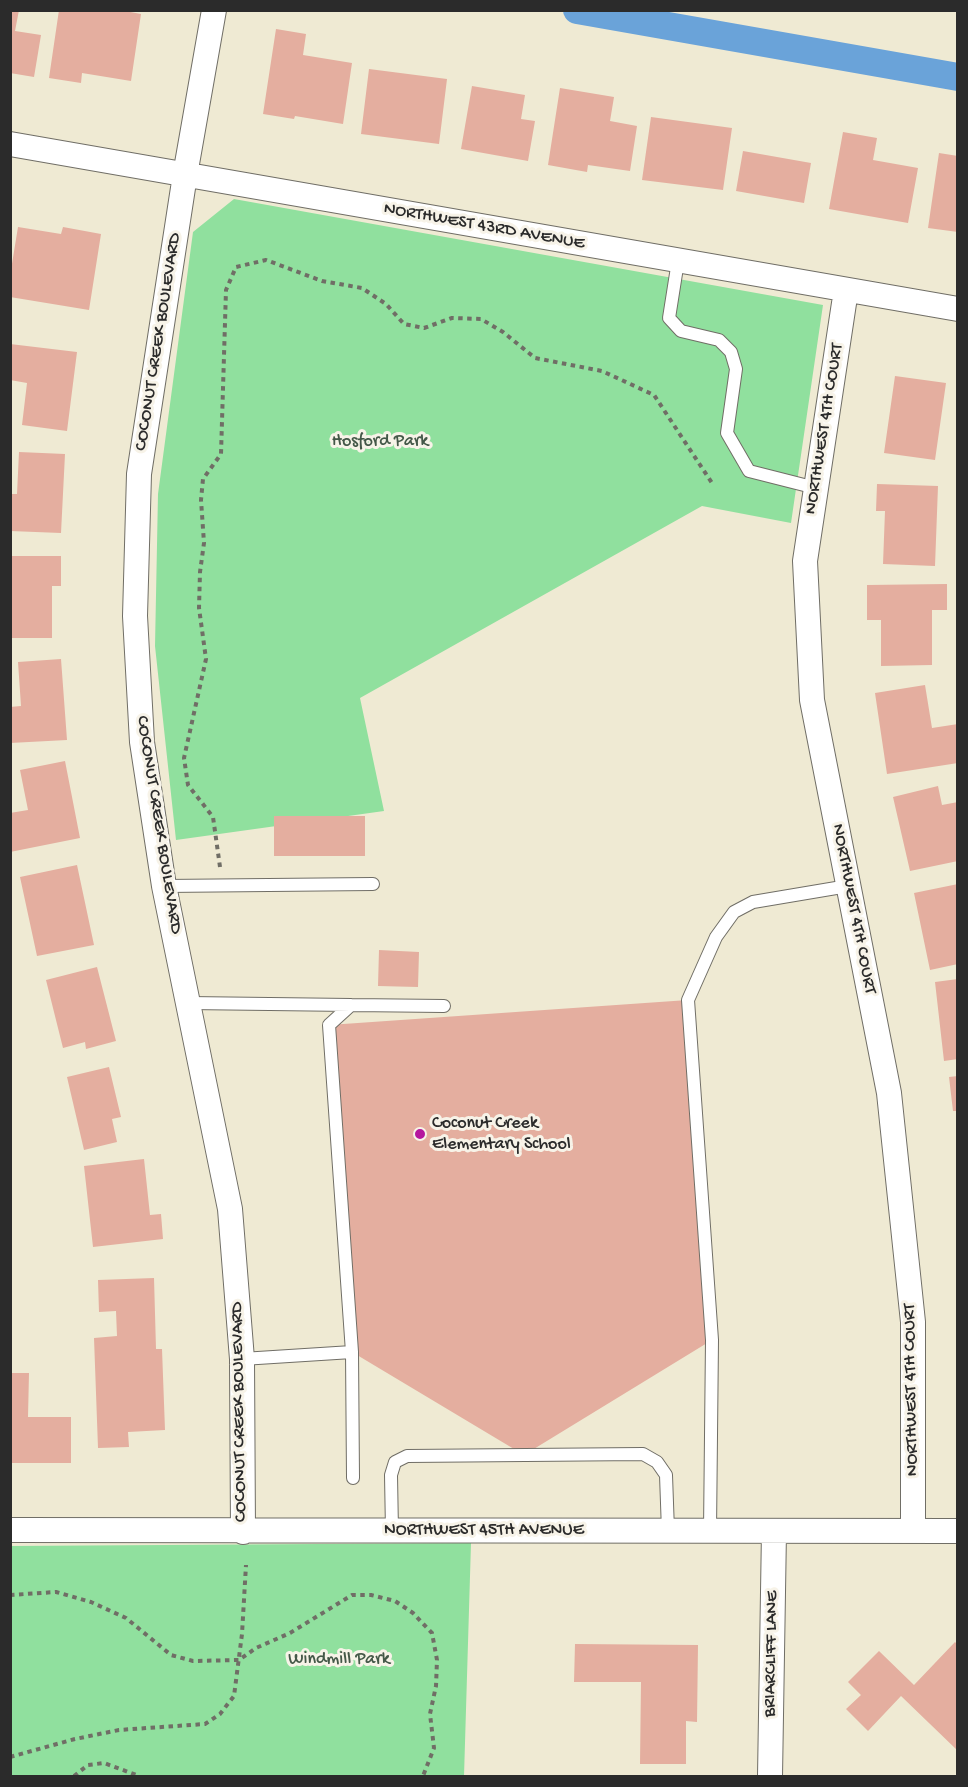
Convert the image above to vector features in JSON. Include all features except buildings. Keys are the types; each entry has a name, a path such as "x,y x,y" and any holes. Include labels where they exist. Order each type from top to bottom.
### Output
{"street":[{"name":"COCONUT CREEK BOULEVARD","path":"214,10 185,175 139,474 135,616 142,742 164,886 230,1209 242,1359 243,1532"},
{"name":"NORTHWEST 43RD AVENUE","path":"10,144 957,309"},
{"name":"NORTHWEST 4TH COURT","path":"846,290 805,561 812,700 889,1093 914,1322 913,1531"},
{"name":"NORTHWEST 45TH AVENUE","path":"10,1530 957,1531"},
{"name":"BRIARCLIFF LANE","path":"770,1776 774,1531"}],"lane":[{"path":"678,261 669,318 681,331 719,340 731,352 736,369 727,433 749,471 816,488"},
{"path":"164,886 373,884"},
{"path":"710,1531 712,1340 688,1000 716,937 734,912 753,902 848,886"},
{"path":"188,1004 444,1006"},
{"path":"351,1005 329,1025 352,1352 353,1478"},
{"path":"242,1359 352,1352"},
{"path":"392,1531 391,1474 395,1462 407,1456 643,1454 657,1462 666,1475 668,1531"}],"path":[{"path":"222,885 213,817 188,785 184,758 206,658 199,608 204,543 201,500 203,479 221,454 226,290 236,267 266,260 322,281 362,288 386,304 404,324 424,328 452,318 482,319 536,358 602,371 654,395 712,483"},
{"path":"10,1757 118,1730 205,1724 220,1714 234,1696 245,1599 246,1565"},
{"path":"10,1595 56,1592 91,1602 126,1618 171,1655 193,1661 239,1660 256,1648 290,1633 352,1595 371,1595 395,1601 413,1612 432,1633 437,1660 436,1686 430,1714 434,1748 423,1776"},
{"path":"74,1776 88,1765 104,1762 139,1776"}],"green space":[{"name":"Hosford Park","path":"234,199 823,305 791,523 702,506 360,698 384,811 176,840 155,646 158,494 193,232"},
{"name":"Windmill Park","path":"471,1543 464,1776 11,1776 11,1546"}],"waterway":[{"path":"577,10 958,77"}],"place":[{"name":"Coconut Creek Elementary School","path":"420,1134"}]}
